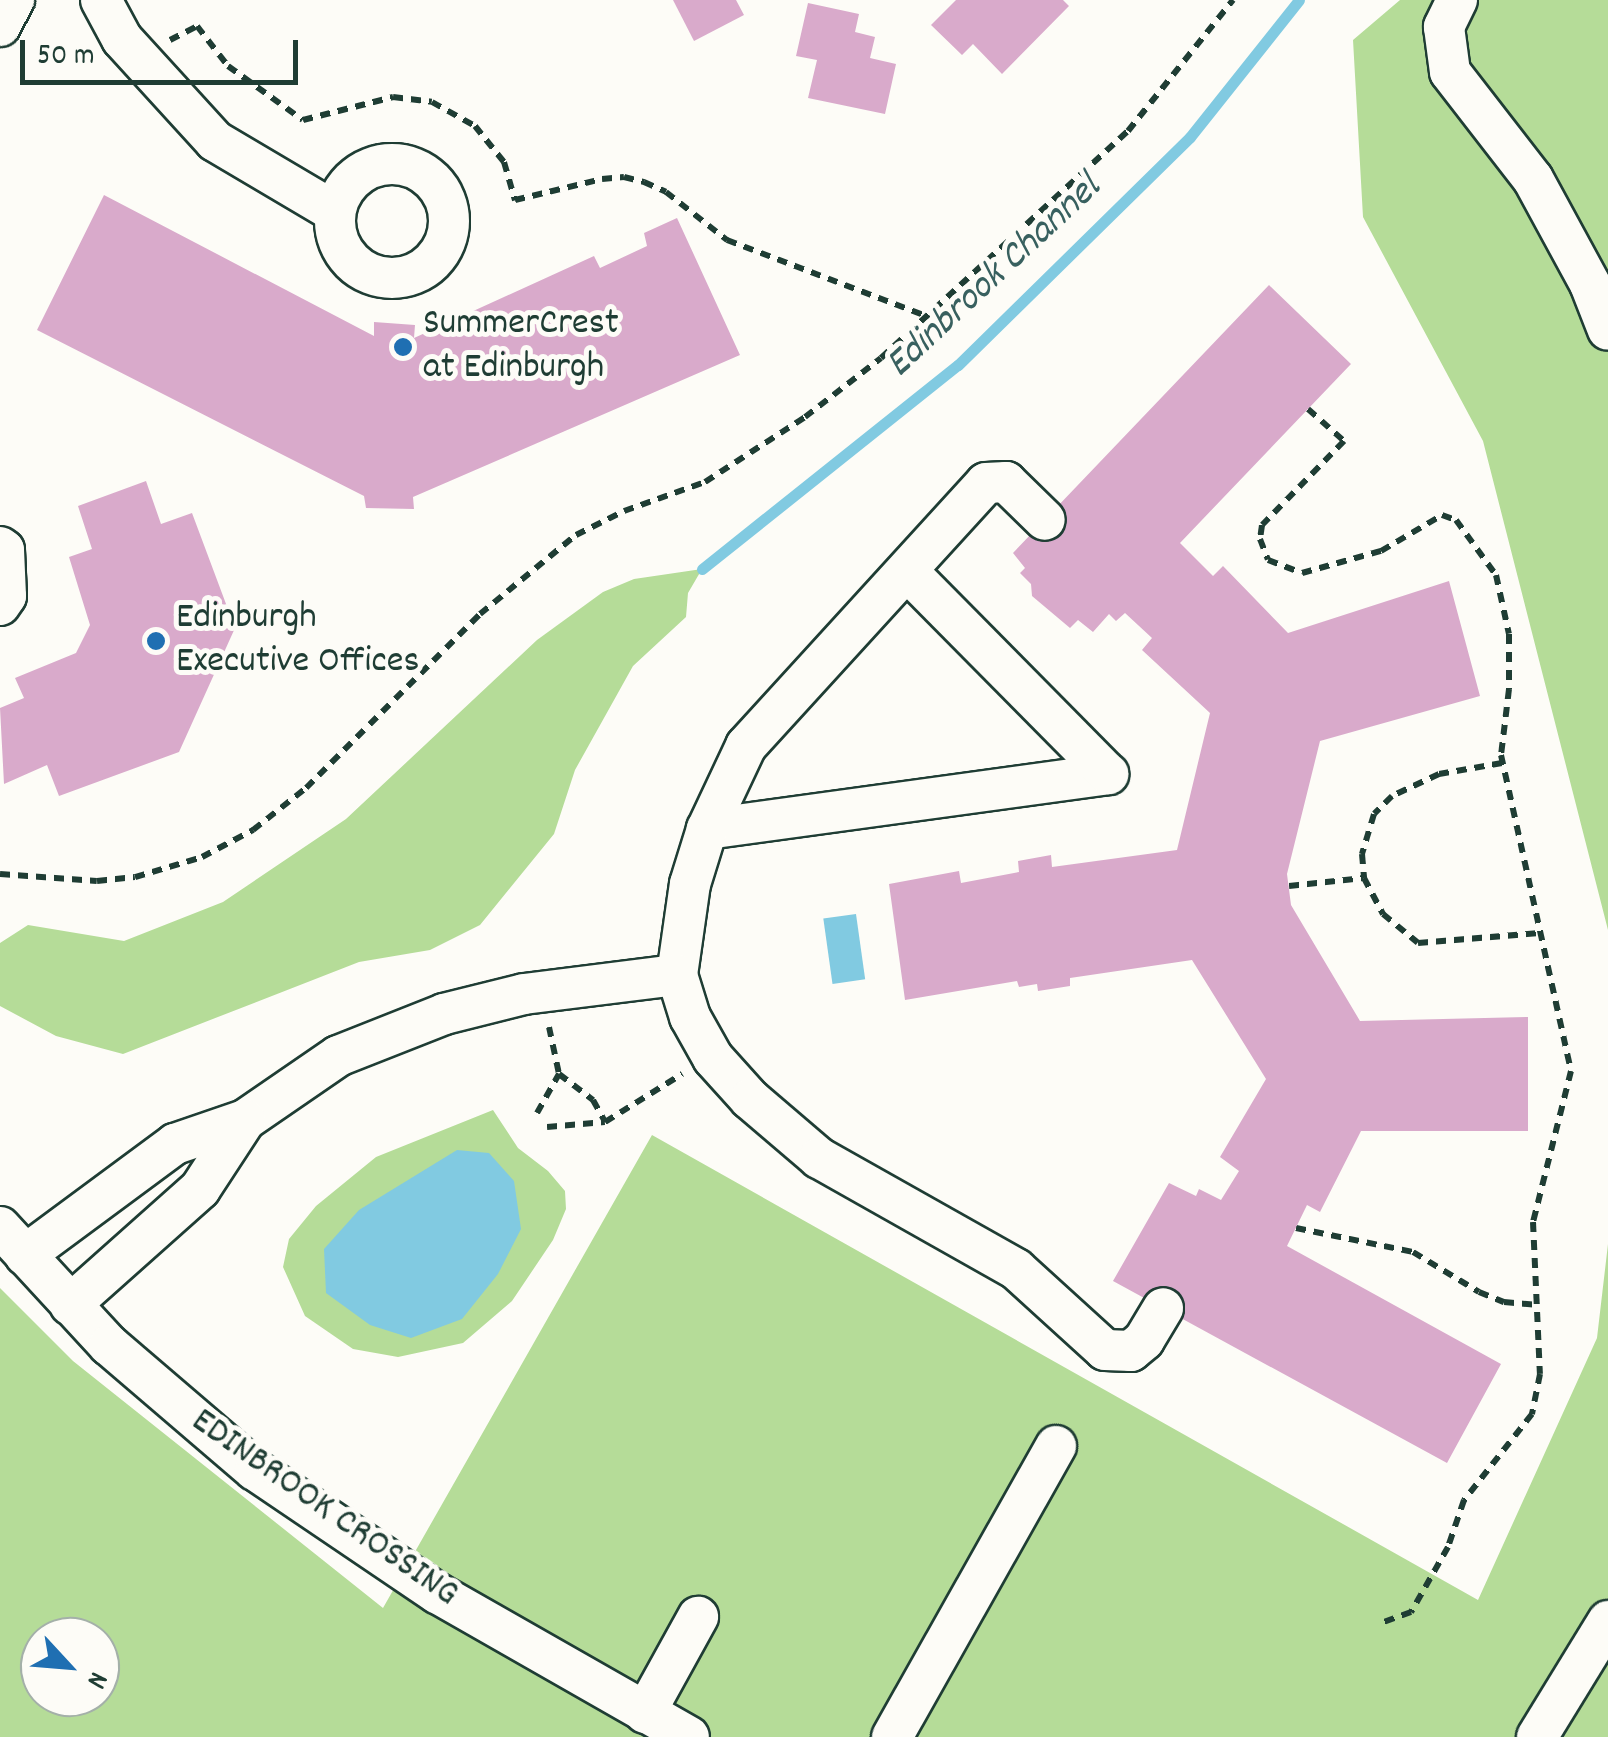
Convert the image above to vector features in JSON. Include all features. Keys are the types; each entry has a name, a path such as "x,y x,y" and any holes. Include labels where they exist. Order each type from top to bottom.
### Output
{"street":[{"path":"0,26 14,0"},
{"path":"101,0 122,39 215,141 335,212"},
{"path":"1457,0 1444,28 1450,72 1534,179 1590,284 1608,330"},
{"path":"1044,520 1006,482 986,482 746,746 706,828 690,884 677,976 690,1016 713,1058 750,1099 819,1158 1016,1269 1105,1350 1130,1351 1144,1340 1162,1308"},
{"path":"0,547 4,550 6,596 0,605"},
{"path":"706,828 1108,774 908,572"},
{"path":"12,1241 175,1144 244,1120 338,1056 444,1014 524,994 677,976"},
{"path":"70,1305 200,1190 244,1120"},
{"name":"EDINBROOK CROSSING","path":"12,1241 70,1305 255,1470 437,1593 689,1737"},
{"path":"892,1737 1056,1446"},
{"path":"645,1714 698,1617"},
{"path":"1537,1737 1608,1621"}],"path":[{"path":"0,874 97,881 135,877 202,857 241,837 306,788 480,614 576,535 624,510 705,482 750,454 881,358 1128,131 1233,0"},
{"path":"138,56 196,26 228,66 303,120 393,97 432,102 475,126 504,162 515,200 602,179 624,177 644,182 666,192 727,240 929,317"},
{"path":"1308,409 1344,441 1262,525 1260,539 1268,560 1302,573 1381,551 1442,515 1456,520 1496,575 1510,634 1502,763 1571,1071 1533,1222 1540,1374 1532,1414 1464,1500 1448,1547 1411,1612 1378,1624"},
{"path":"1502,763 1439,774 1392,796 1374,814 1362,854 1364,878 1383,914 1418,943 1540,933"},
{"path":"1289,886 1364,878"},
{"path":"537,1113 558,1074 548,1021"},
{"path":"547,1127 605,1122 689,1070"},
{"path":"558,1074 593,1100 605,1122"},
{"path":"1296,1228 1413,1252 1478,1292 1504,1302 1536,1305"}],"green space":[{"path":"1400,0 1608,0 1608,930 1483,441 1363,217 1353,40"},
{"path":"702,569 688,593 686,617 633,666 575,770 554,834 480,925 430,950 359,962 123,1054 56,1036 0,1006 0,943 28,925 124,941 223,902 346,819 537,640 603,592 634,579"},
{"path":"493,1110 518,1148 548,1171 565,1191 566,1209 553,1240 512,1301 463,1343 398,1357 353,1349 305,1316 283,1267 289,1239 316,1206 376,1157"},
{"path":"652,1135 1478,1600 1597,1338 1608,1244 1608,1737 0,1737 0,1288 73,1361 383,1608"}],"water":[{"path":"856,914 865,979 833,984 823,919"},
{"path":"457,1150 489,1153 514,1181 521,1229 498,1274 462,1319 411,1338 370,1325 326,1293 324,1249 359,1210"}],"building":[{"path":"673,0 736,0 744,15 694,41"},
{"path":"956,0 1063,0 1069,6 1002,74 973,44 962,55 931,25"},
{"path":"808,3 859,14 855,32 875,37 870,58 896,64 885,114 808,98 817,60 796,56"},
{"name":"SummerCrest at Edinburgh","path":"104,195 374,336 374,322 415,325 414,338 594,256 600,268 647,246 644,233 677,218 740,355 413,497 414,509 366,508 364,496 37,330"},
{"path":"1269,285 1351,364 1180,543 1213,576 1223,566 1288,633 1449,581 1480,696 1320,741 1287,874 1291,905 1360,1021 1528,1017 1528,1131 1361,1131 1320,1212 1307,1205 1287,1246 1501,1364 1447,1463 1113,1281 1169,1183 1196,1196 1199,1189 1221,1200 1239,1171 1220,1157 1266,1079 1192,960 1070,978 1070,986 1038,991 1037,984 1019,987 1017,981 905,1000 889,884 959,871 961,883 1019,872 1018,861 1051,855 1052,867 1177,850 1210,713 1142,650 1152,638 1125,613 1116,621 1109,614 1093,632 1078,620 1070,628 1032,596 1031,584 1020,573 1025,568 1013,553"},
{"name":"Edinburgh Executive Offices","path":"146,481 161,524 192,513 235,628 179,752 59,796 47,765 4,784 0,708 24,698 15,678 76,653 90,625 69,557 92,549 78,506"}],"waterway":[{"name":"Edinbrook Channel","path":"702,569 958,365 1190,137 1299,0"}],"place":[{"name":"SummerCrest at Edinburgh","path":"403,347"},
{"name":"Edinburgh Executive Offices","path":"156,641"}]}
